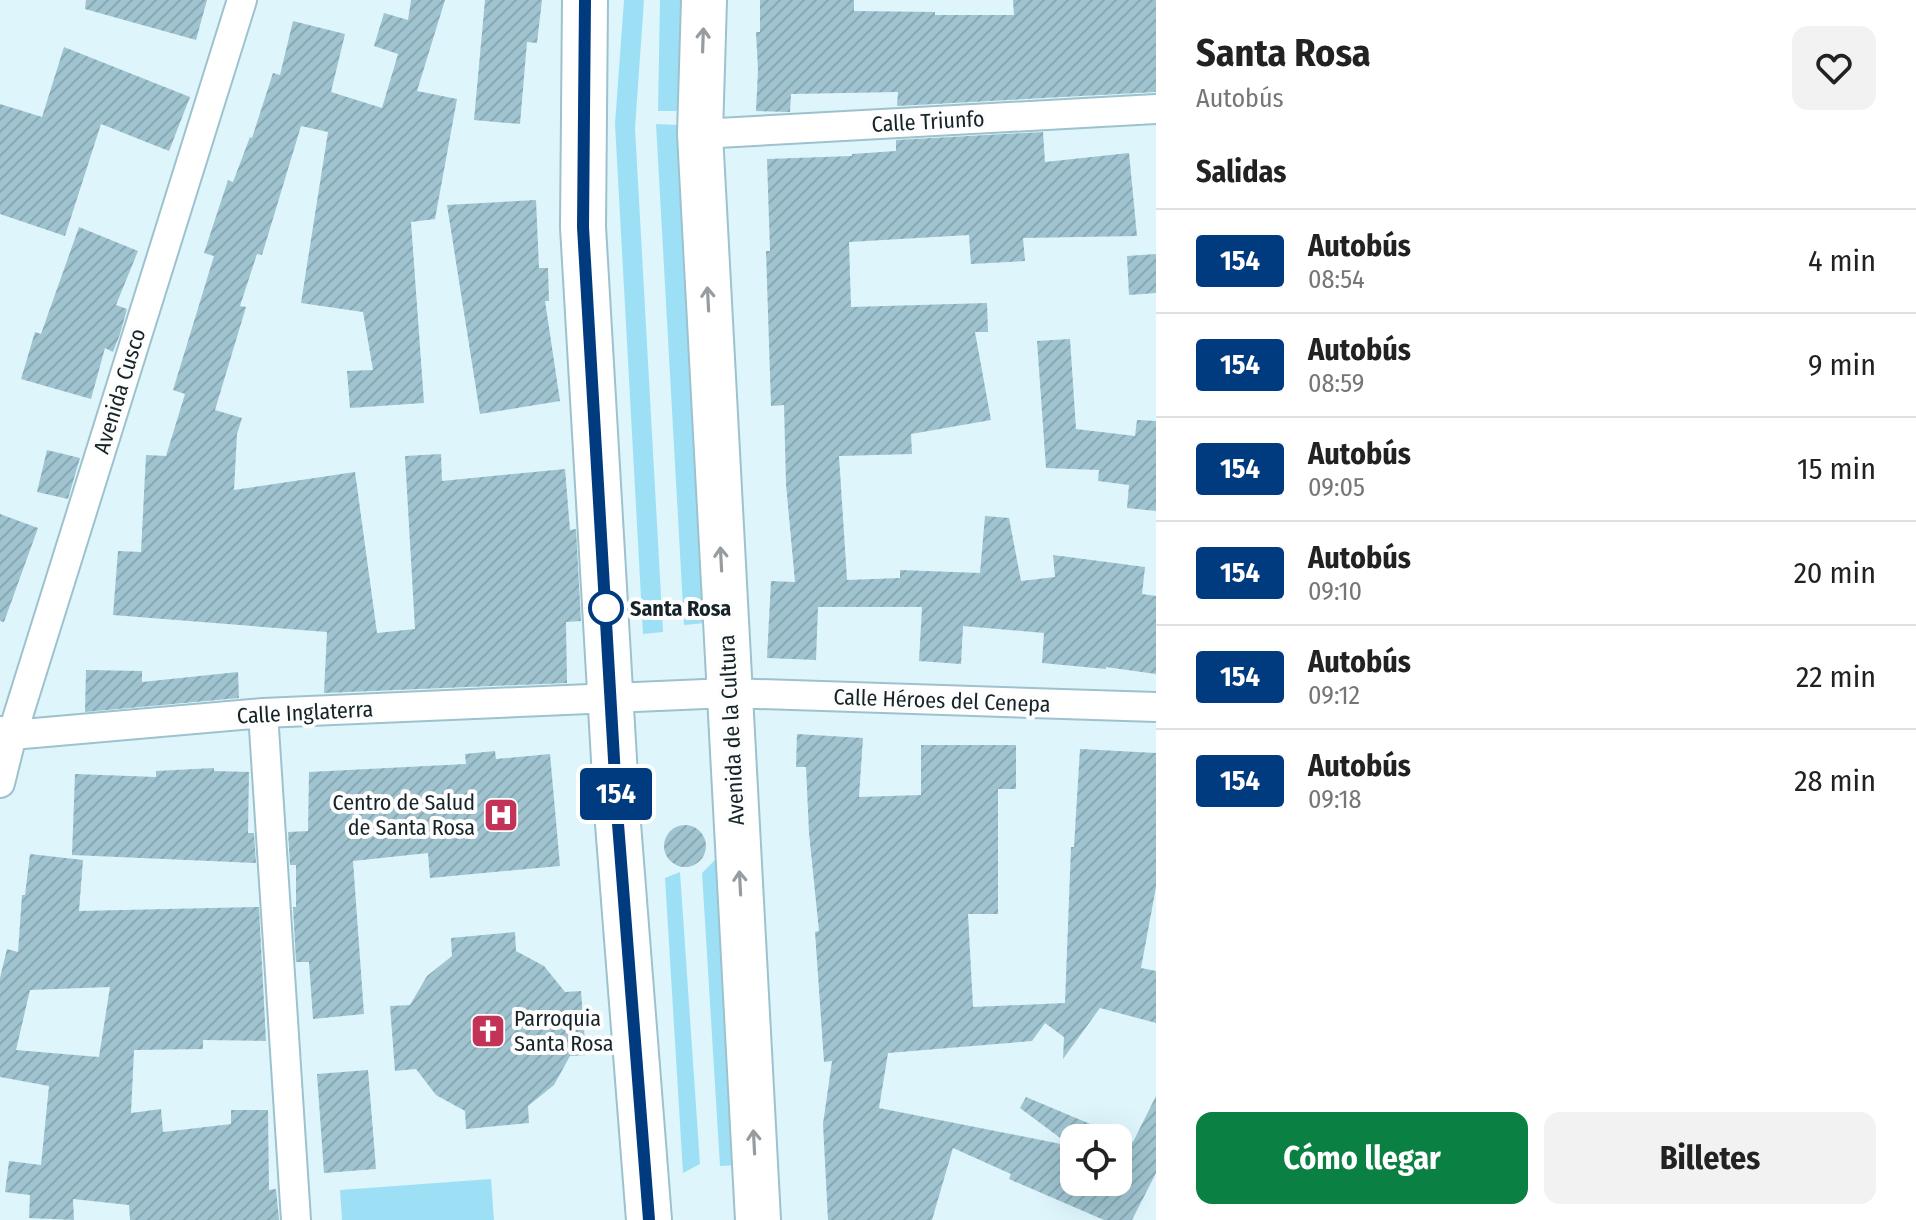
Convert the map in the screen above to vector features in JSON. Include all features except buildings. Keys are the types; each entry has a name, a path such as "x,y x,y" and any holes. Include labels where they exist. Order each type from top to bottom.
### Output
{"highway":[{"path":"585,0 583,227 617,824 649,1220"},
{"name":"Avenida de la Cultura","path":"704,0 700,134 758,1220"}],"street":[{"name":"Avenida Cusco","path":"0,783 6,733 242,0"},
{"name":"Calle Triunfo","path":"700,134 1156,109"},
{"name":"Calle Héroes del Cenepa","path":"611,699 728,693 1156,707"},
{"name":"Calle Inglaterra","path":"6,733 263,713 611,699"},
{"path":"263,713 296,1220"}],"shaded area":[{"path":"624,0 644,0 635,128 663,632 643,634 615,124"},
{"path":"660,0 681,0 678,111 658,111"},
{"path":"656,124 678,125 705,623 684,625"},
{"path":"720,855 741,1165 720,1166 702,873"},
{"path":"680,872 700,1164 683,1173 665,878"},
{"path":"491,1179 494,1220 342,1220 340,1190"}],"bus line":[{"name":"154","path":"585,0 583,227 617,811 649,1220"}],"place":[{"name":"Santa Rosa","path":"606,608"},
{"name":"Centro de Salud de Santa Rosa","path":"501,815"},
{"name":"Parroquia Santa Rosa","path":"488,1031"}]}
